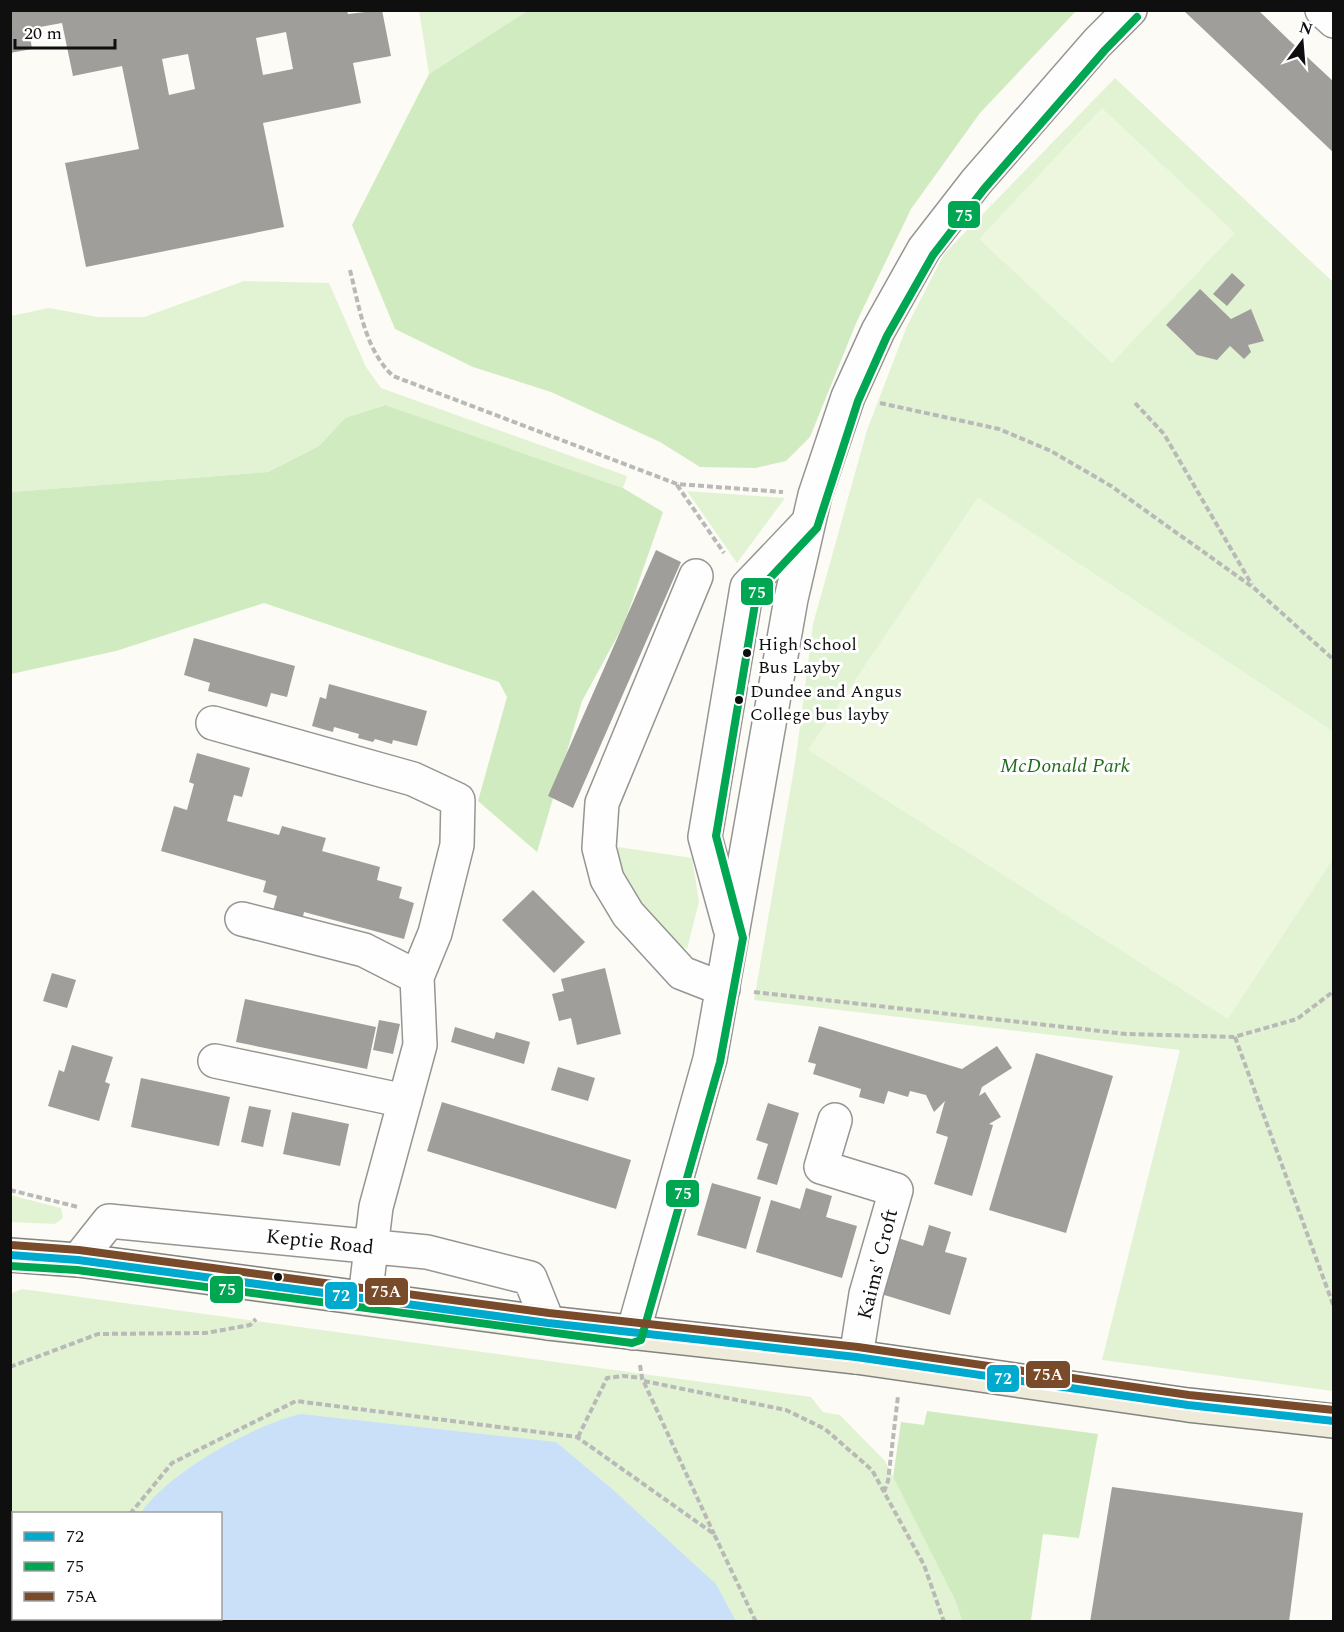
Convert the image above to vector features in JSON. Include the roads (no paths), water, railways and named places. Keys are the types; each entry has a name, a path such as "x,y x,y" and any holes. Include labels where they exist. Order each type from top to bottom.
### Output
{"main road":[{"path":"10,1255 78,1260 548,1323 856,1357 1188,1405 1334,1421"}],"street":[{"path":"633,1333 710,1059 791,599 812,509 848,397 878,331 924,249 976,182 1097,43 1130,10"},
{"path":"1322,10 1334,21"},
{"path":"733,936 705,837 747,587 812,509"},
{"path":"696,576 602,803 599,848 607,879 628,915 682,973 723,989"},
{"path":"213,723 413,779 458,800 457,845 435,933 417,977 420,1045 376,1207 365,1298"},
{"path":"242,919 364,950 417,977"},
{"path":"215,1061 405,1101"},
{"name":"Kaims' Croft","path":"835,1120 821,1167 896,1190 866,1293 856,1357"},
{"name":"Keptie Road","path":"78,1260 109,1221 427,1252 530,1278 548,1323"}],"water":[{"path":"301,1414 556,1442 611,1488 716,1584 736,1621 127,1621 222,1620 222,1512 142,1512 170,1482 191,1467 237,1439 282,1419"}],"place":[{"name":"High School Bus Layby","path":"747,653"},
{"name":"Dundee and Angus College bus layby","path":"739,700"}],"park label":[{"name":"McDonald Park","path":"1065,765"}]}
